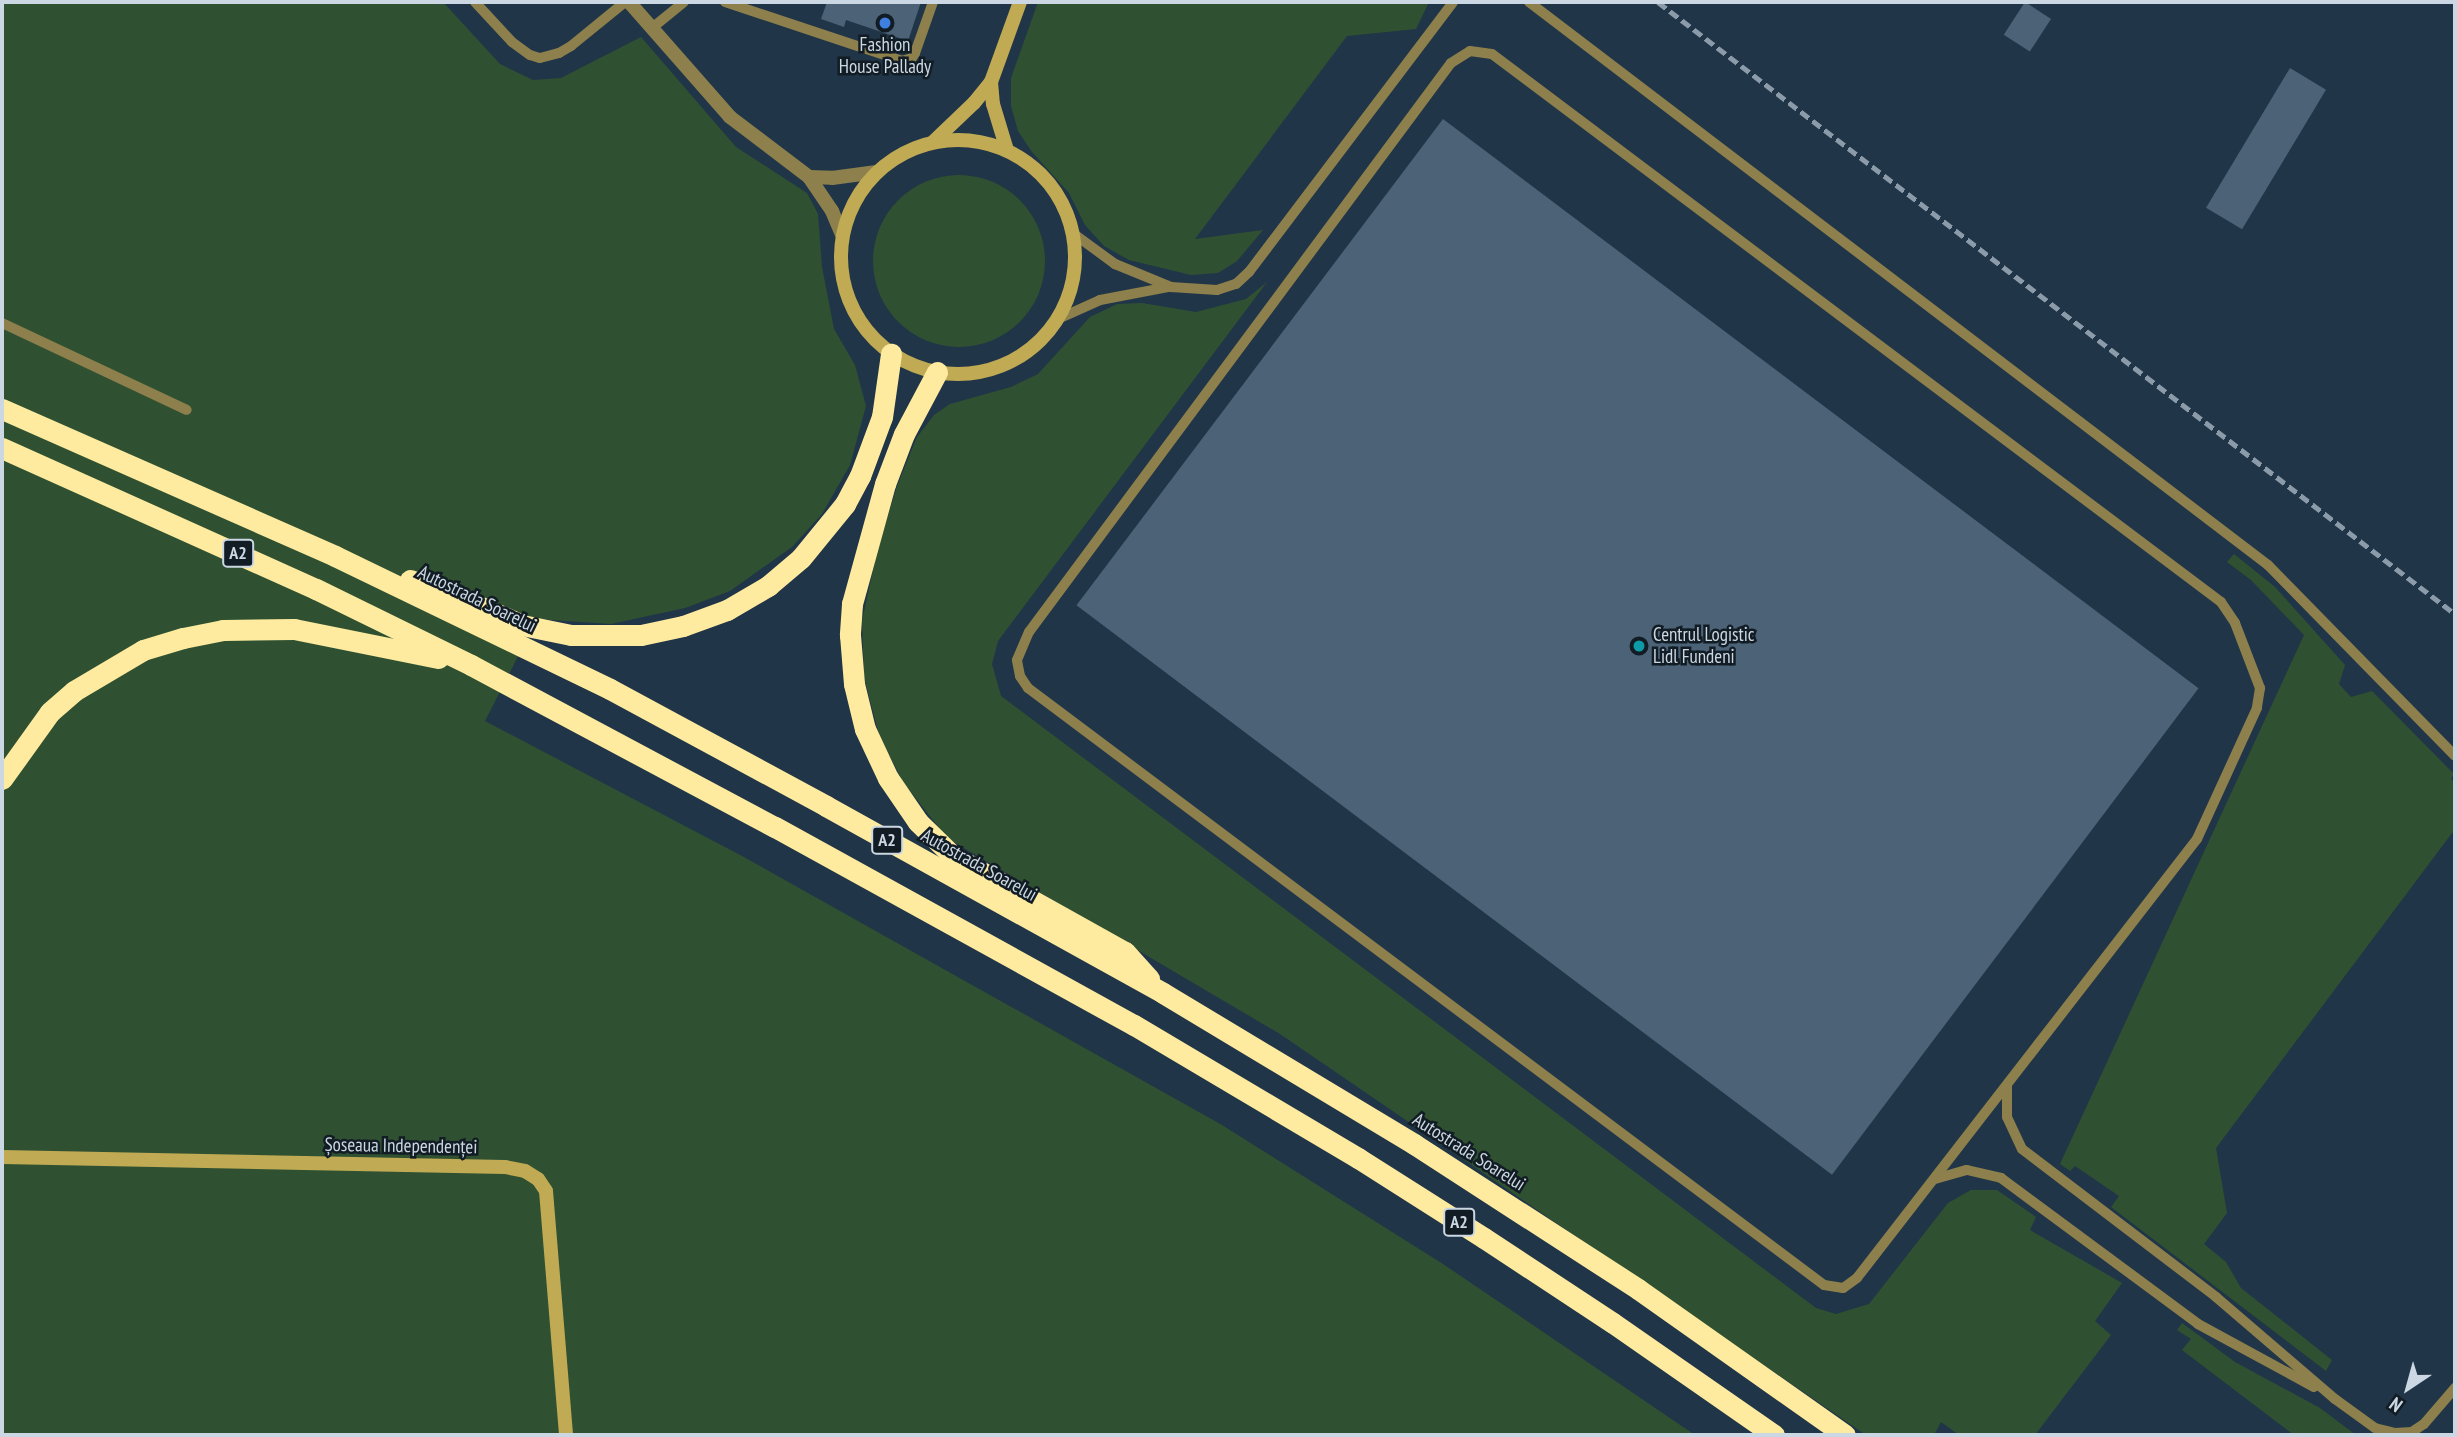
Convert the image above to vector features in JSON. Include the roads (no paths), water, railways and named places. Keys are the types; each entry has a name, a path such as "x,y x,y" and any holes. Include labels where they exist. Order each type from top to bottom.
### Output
{"highway":[{"path":"335,556 447,592 522,625 571,635 641,635 683,626 727,610 768,586 801,558 845,504 860,477 882,417 891,354"},
{"path":"937,372 904,434 885,484 852,604 850,635 854,684 865,729 888,778 918,822 953,856 1125,953 1163,993"},
{"name":"Autostrada Soarelui","path":"2,409 335,556 611,689 1163,993 1530,1217 1845,1435"},
{"name":"A2","path":"2,448 316,589 471,665 1134,1025 1472,1231 1613,1322 1774,1435"},
{"path":"2,779 50,712 74,691 143,650 183,638 222,630 294,629 471,665"}],"street":[{"path":"627,2 730,117 809,177 832,211 842,236 843,279 852,308 869,333 891,354 913,365 937,372 972,374 1006,365 1035,346 1058,319 1071,292 1074,234 1065,207 1051,184 1031,164 1007,150 971,140 933,142 894,158 877,172 855,201 842,236"},
{"path":"933,142 967,111 992,82 1020,2"},
{"path":"992,82 998,123 1007,150"},
{"path":"809,177 832,178 877,172"},
{"name":"Șoseaua Independenței","path":"2,1157 505,1167 525,1171 538,1179 546,1191 566,1435"}],"lane":[{"path":"475,2 512,42 530,55 540,58 559,53 571,46 627,2"},
{"path":"652,29 684,2"},
{"path":"725,2 902,61 912,58 915,53 933,2"},
{"path":"1058,319 1100,300 1171,287 1217,290 1236,284 1249,272 1453,2"},
{"path":"1529,2 2261,560 2455,756"},
{"path":"1470,51 1492,54 2210,594 2231,613 2260,688 2260,699 2197,839 2007,1083 1851,1284 1832,1288 1824,1285 1028,688 1020,676 1017,660 1029,632 1459,56 1470,51"},
{"path":"1074,234 1115,264 1171,287"},
{"path":"2,323 187,410"},
{"path":"2007,1083 2007,1117 2022,1149 2216,1297 2335,1399 2375,1428 2395,1433 2412,1432 2424,1424 2455,1388"},
{"path":"1934,1179 1968,1170 2001,1178 2198,1324 2335,1399"}],"railway":[{"path":"1658,2 2455,614"}],"place":[{"name":"Fashion House Pallady","path":"885,23"},
{"name":"Centrul Logistic Lidl Fundeni","path":"1639,646"}]}
